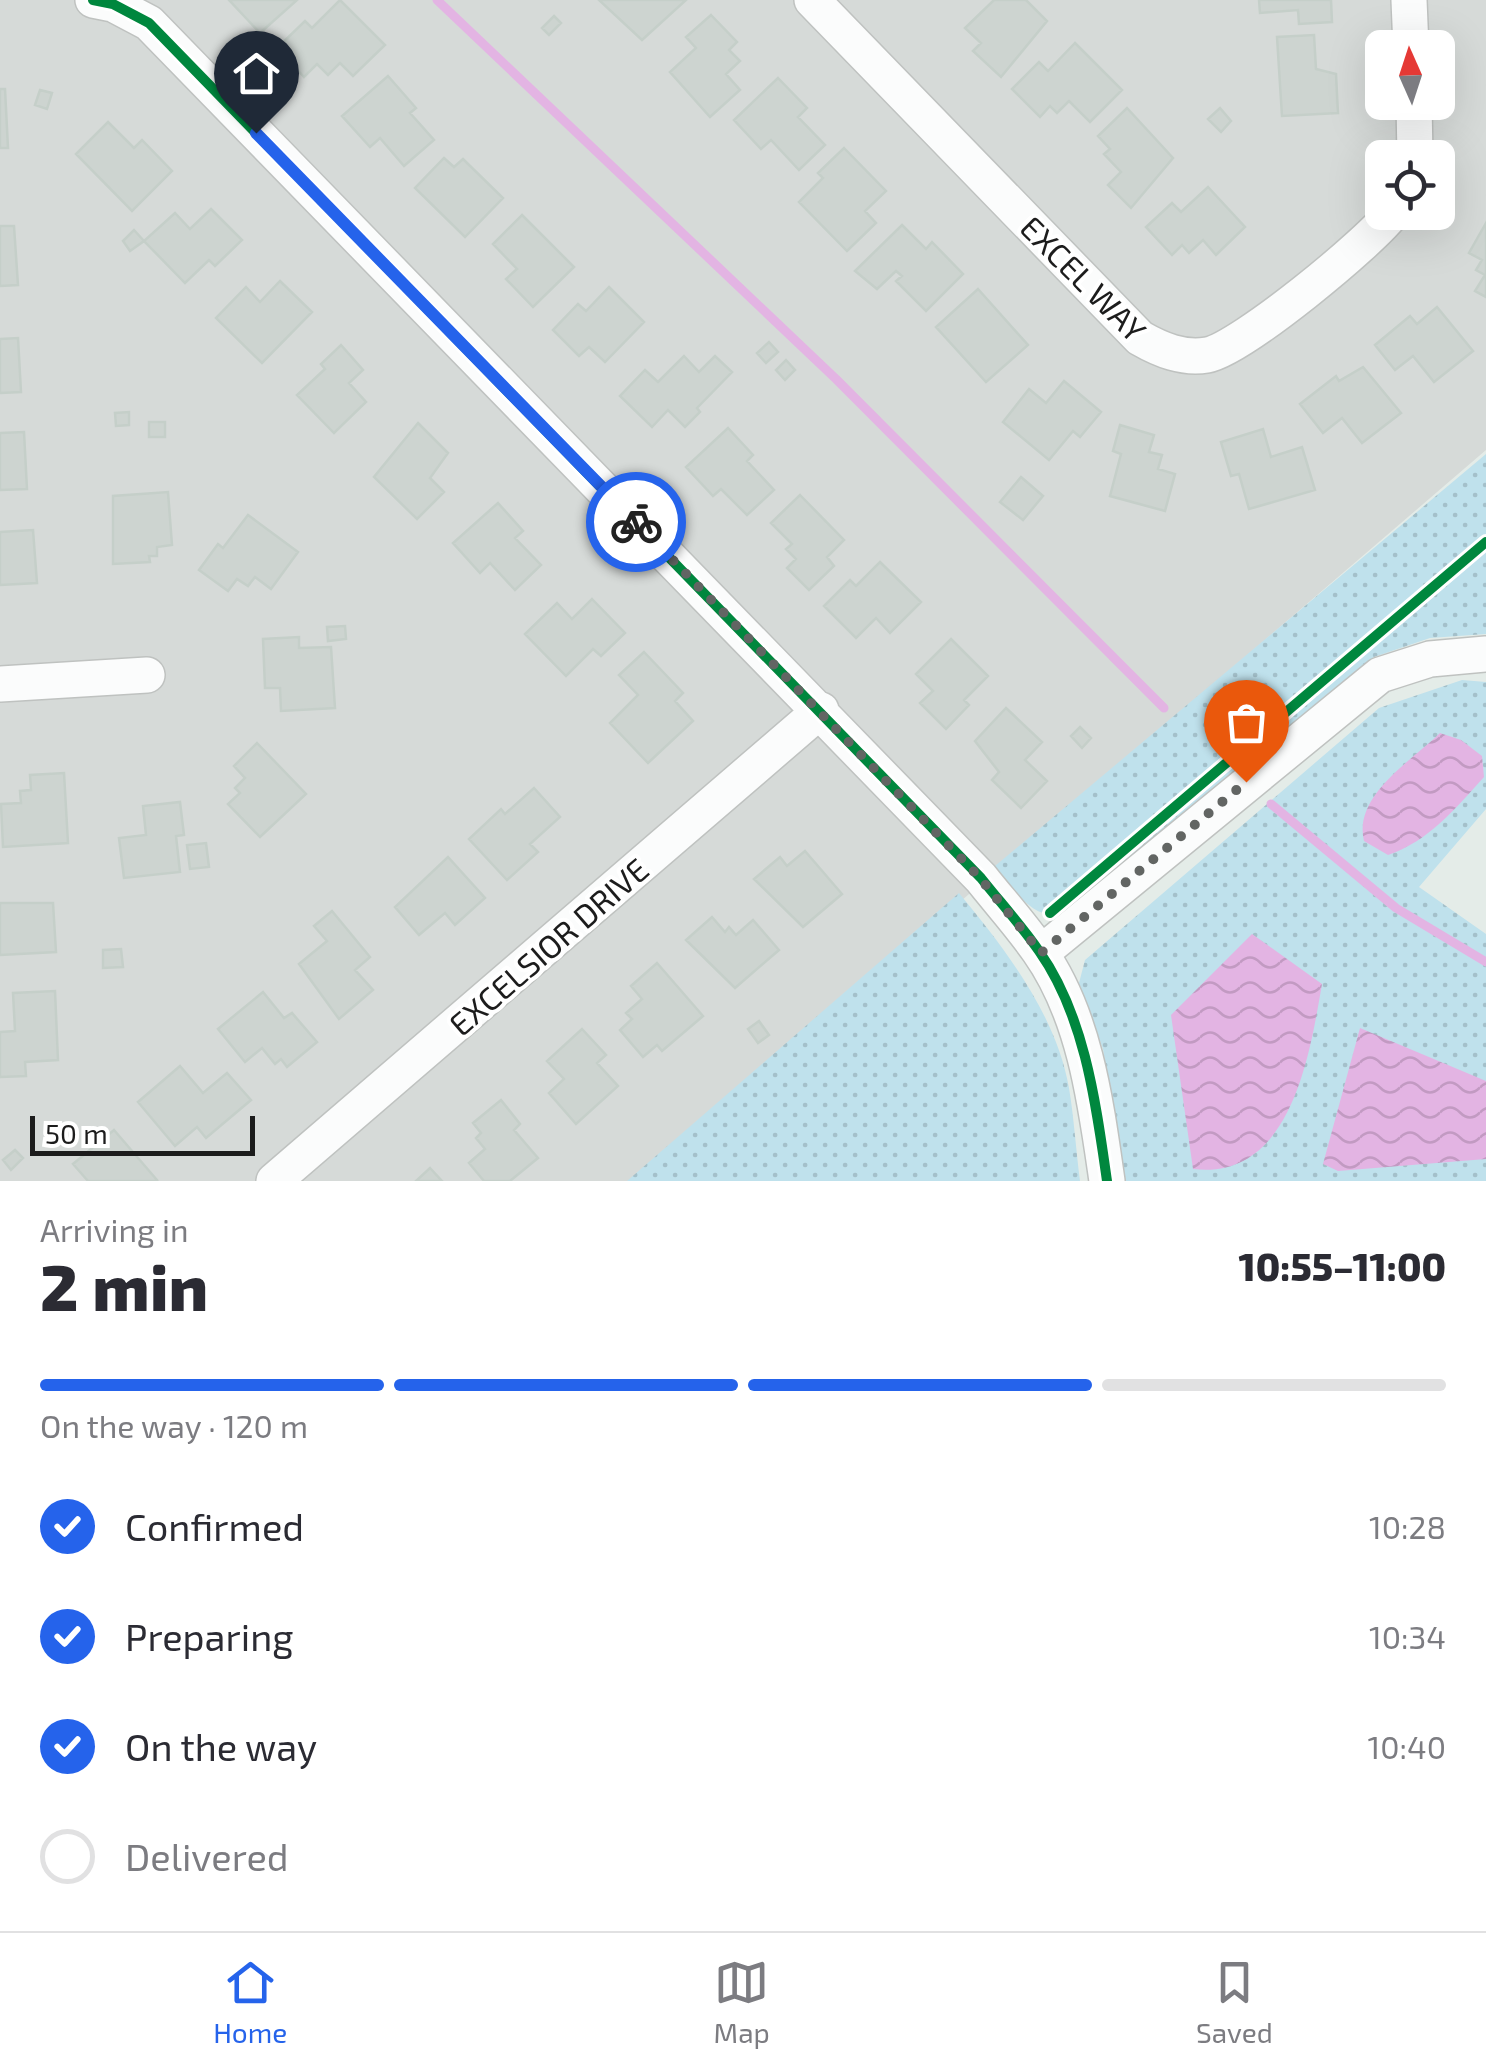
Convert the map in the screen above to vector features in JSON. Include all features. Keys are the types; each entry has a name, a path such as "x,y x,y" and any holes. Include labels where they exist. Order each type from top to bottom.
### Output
{"street":[{"path":"93,0 113,4 149,23 821,710 980,878 1041,953 1082,1046 1096,1103 1107,1181"},
{"name":"EXCEL WAY","path":"812,0 1140,338 1174,354 1209,355 1242,342 1371,230"},
{"path":"1409,0 1410,30"},
{"path":"1041,953 1380,675 1430,660 1486,654"},
{"path":"0,684 147,675"},
{"name":"EXCELSIOR DRIVE","path":"274,1181 821,710"}],"shaded area":[{"path":"0,0 1486,0 1486,450 635,1181 0,1181"},
{"path":"1486,454 1486,634 1430,638 1374,657 1068,912 1045,914 1026,903 995,866"},
{"path":"1462,680 1486,682 1486,809 1419,887 1486,934 1486,1181 1124,1181 1103,1049 1079,983 1085,960 1379,708"},
{"path":"959,893 1011,960 1053,1034 1069,1088 1080,1181 627,1181"}],"water":[{"path":"1440,733 1461,740 1482,756 1484,777 1429,833 1388,855 1364,841 1367,809 1387,781"},
{"path":"1252,934 1322,984 1311,1043 1290,1106 1274,1134 1253,1155 1226,1167 1193,1169 1171,1015"},
{"path":"1360,1028 1486,1081 1486,1159 1338,1171 1323,1164"}],"building":[{"path":"229,0 297,0 260,33"},
{"path":"340,0 385,45 353,76 340,63 328,75 317,64 304,77 277,48 305,21 312,28"},
{"path":"599,0 686,0 642,40"},
{"path":"994,0 1026,0 1047,21 1001,77 973,51 981,43 965,28"},
{"path":"1259,0 1331,0 1332,22 1299,24 1298,10 1260,13"},
{"path":"711,15 737,42 729,50 740,61 726,74 740,90 710,117 670,72 696,48 686,37"},
{"path":"554,16 561,23 549,35 542,28"},
{"path":"1314,35 1316,69 1336,74 1338,113 1282,116 1277,37"},
{"path":"1075,43 1122,90 1090,122 1069,101 1057,113 1050,106 1040,117 1012,89 1039,62 1048,71"},
{"path":"388,76 416,108 410,113 434,140 404,166 380,138 370,147 342,116"},
{"path":"778,78 807,108 798,117 825,145 799,170 771,140 761,149 734,120"},
{"path":"0,89 5,89 8,148 0,148"},
{"path":"40,90 52,93 47,109 35,105"},
{"path":"1127,108 1173,158 1131,208 1108,185 1121,172 1104,154 1110,149 1098,136"},
{"path":"1220,108 1231,121 1221,132 1208,119"},
{"path":"108,122 134,148 142,140 172,171 132,211 76,154"},
{"path":"844,148 886,191 865,211 876,223 847,251 799,202 823,178 818,173"},
{"path":"444,158 454,167 463,159 503,198 465,237 415,188"},
{"path":"1208,187 1245,227 1216,255 1203,240 1189,253 1182,245 1172,255 1146,227 1172,203 1181,212"},
{"path":"211,209 242,240 215,266 209,260 185,283 144,241 175,213 190,229"},
{"path":"522,215 574,267 533,307 506,279 517,269 493,244"},
{"path":"1486,223 1486,297 1475,291 1485,275 1476,270 1482,260 1469,253"},
{"path":"902,225 926,249 932,242 963,274 926,311 896,281 902,276 896,271 877,289 855,271"},
{"path":"0,226 14,226 18,285 0,286"},
{"path":"134,230 144,241 130,251 123,241"},
{"path":"280,281 312,312 262,363 216,318 246,287 260,302"},
{"path":"609,287 644,322 605,362 589,347 579,356 553,330 578,304 586,311"},
{"path":"978,289 1028,345 986,382 936,327"},
{"path":"1437,307 1473,351 1434,382 1413,356 1395,370 1375,345 1410,316 1417,324"},
{"path":"18,338 21,392 0,393 0,339"},
{"path":"769,342 778,352 766,363 757,353"},
{"path":"341,345 363,370 349,383 366,402 334,433 297,395 325,369 321,364"},
{"path":"684,356 699,372 715,356 732,372 697,408 700,412 685,427 668,410 652,427 620,396 645,370 658,382"},
{"path":"786,360 795,370 785,380 776,370"},
{"path":"1363,367 1401,413 1362,443 1342,418 1323,433 1300,404 1336,376 1339,381"},
{"path":"1064,381 1101,412 1080,437 1073,431 1049,460 1003,422 1029,389 1046,403"},
{"path":"129,412 129,425 116,426 115,413"},
{"path":"149,422 165,422 165,437 149,437"},
{"path":"418,423 448,453 430,478 444,492 417,519 374,477"},
{"path":"1120,425 1154,435 1149,452 1162,455 1158,469 1175,474 1165,511 1110,496 1121,454 1113,451"},
{"path":"728,428 753,455 747,461 774,490 747,515 721,489 713,496 686,467"},
{"path":"1263,429 1271,457 1302,447 1315,490 1249,509 1239,474 1231,476 1221,442"},
{"path":"24,432 27,489 0,490 0,433"},
{"path":"1021,477 1043,496 1023,520 1000,502"},
{"path":"168,492 172,545 157,547 157,556 149,556 150,562 113,564 113,496"},
{"path":"800,495 844,540 827,557 834,566 809,590 787,568 796,559 786,549 792,544 771,523"},
{"path":"498,503 523,531 515,538 541,565 515,590 490,563 480,573 453,543"},
{"path":"248,515 298,552 271,589 255,577 248,586 237,579 228,591 199,570 218,544 223,548"},
{"path":"33,530 37,583 0,585 0,532"},
{"path":"880,562 921,602 890,633 876,618 856,638 824,606 850,580 856,586"},
{"path":"592,599 625,633 601,656 593,649 566,676 525,634 557,603 572,619"},
{"path":"345,626 346,639 328,641 327,627"},
{"path":"299,637 299,648 331,647 335,708 281,711 280,688 265,688 263,639"},
{"path":"951,639 988,676 964,700 969,705 946,729 920,703 933,691 916,674"},
{"path":"644,652 683,693 675,701 693,721 648,763 610,723 638,695 619,675"},
{"path":"1006,708 1042,742 1025,760 1047,781 1021,808 992,780 999,772 975,741"},
{"path":"1080,727 1091,738 1082,748 1071,736"},
{"path":"257,743 306,794 260,837 228,804 240,793 235,788 245,778 234,766"},
{"path":"64,773 68,843 3,847 1,804 21,803 20,791 31,790 30,775"},
{"path":"534,788 560,817 530,844 538,852 507,880 469,839 501,809 505,814"},
{"path":"180,802 184,835 176,836 180,872 124,878 119,838 146,835 143,806"},
{"path":"206,843 209,867 190,869 187,845"},
{"path":"805,851 842,894 803,927 754,879 780,857 787,866"},
{"path":"448,857 485,898 455,925 445,913 419,935 395,907"},
{"path":"0,903 53,903 56,952 0,955"},
{"path":"332,911 370,957 355,970 373,990 339,1019 299,964 327,941 314,926"},
{"path":"712,917 725,932 729,927 736,935 753,920 779,950 735,988 686,940"},
{"path":"121,949 123,967 103,968 103,950"},
{"path":"657,963 703,1016 662,1051 657,1045 643,1057 620,1030 632,1019 626,1013 642,999 631,986"},
{"path":"55,991 58,1060 25,1062 26,1076 0,1077 0,1032 15,1031 13,993"},
{"path":"263,992 284,1018 292,1013 317,1042 287,1067 281,1059 275,1064 262,1048 245,1062 218,1029"},
{"path":"759,1021 769,1035 758,1043 748,1029"},
{"path":"582,1029 606,1055 597,1063 618,1086 576,1124 549,1093 564,1079 547,1061"},
{"path":"180,1066 203,1093 227,1073 251,1100 206,1138 197,1127 175,1146 138,1102"},
{"path":"501,1100 520,1124 514,1130 538,1158 510,1181 484,1181 469,1163 485,1149 476,1138 481,1133 473,1123"},
{"path":"114,1130 157,1180 88,1181 73,1164"},
{"path":"15,1150 23,1158 11,1170 3,1160"},
{"path":"430,1168 442,1181 416,1181"}],"waterway":[{"path":"437,0 836,379 1164,708"},
{"path":"1271,804 1396,908 1486,962"}],"cycle path":[{"path":"93,0 113,4 149,23 981,878 1039,951 1067,1004 1086,1062 1107,1181"},
{"path":"1050,913 1486,542"}],"way so far":[{"path":"636,522 980,878 1041,953 1246,782"}],"route":[{"path":"256,133 636,522"}]}
